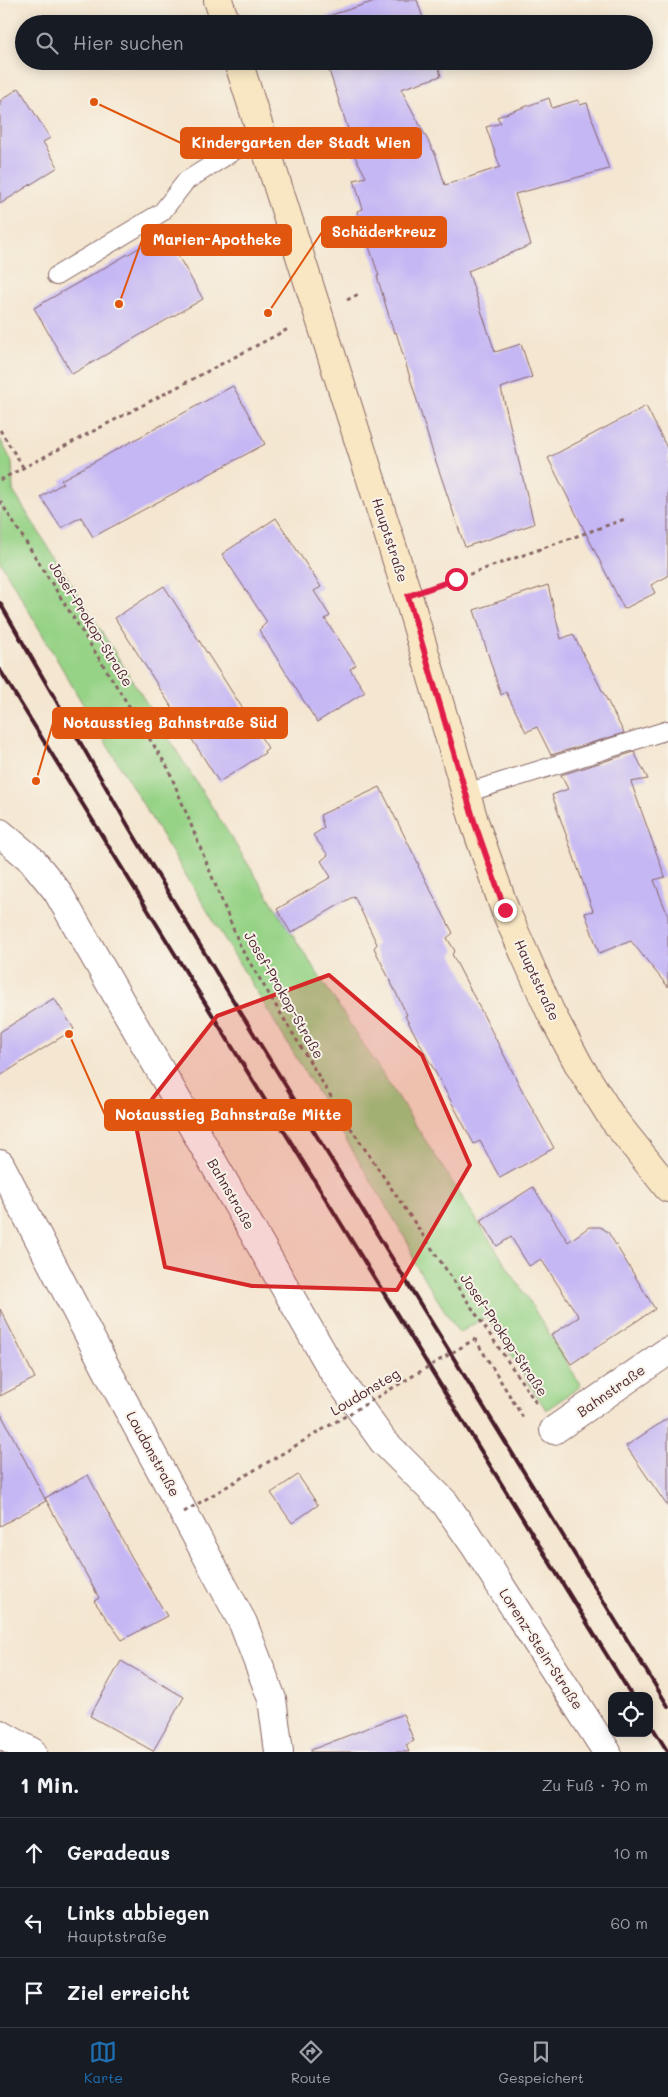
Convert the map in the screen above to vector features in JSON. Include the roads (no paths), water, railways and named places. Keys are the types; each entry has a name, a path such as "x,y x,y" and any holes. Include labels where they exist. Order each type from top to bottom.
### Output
{"main road":[{"path":"218,0 223,15"},
{"name":"Hauptstraße","path":"241,70 408,596 466,793 505,910 550,1011 580,1067 613,1119 668,1188"}],"street":[{"name":"Bahnstraße","path":"0,833 32,860 57,891 333,1371 383,1441 445,1503 475,1546"},
{"name":"Loudonstraße","path":"0,1164 116,1387 243,1623 272,1699 278,1752"},
{"name":"Bahnstraße","path":"554,1430 668,1352"},
{"name":"Lorenz-Stein-Straße","path":"475,1546 606,1752"},
{"path":"0,1734 32,1752"}],"lane":[{"path":"56,276 162,212 186,181 261,134"},
{"path":"466,793 668,730"}],"railway":[{"path":"0,603 130,829 228,992 668,1706"},
{"path":"0,670 630,1692"},
{"path":"653,1728 668,1752"}],"place":[{"name":"Kindergarten der Stadt Wien","path":"94,102"},
{"name":"Marien-Apotheke","path":"119,304"},
{"name":"Schäderkreuz","path":"268,313"},
{"name":"Notausstieg Bahnstraße Süd","path":"36,781"},
{"name":"Notausstieg Bahnstraße Mitte","path":"69,1034"}]}
